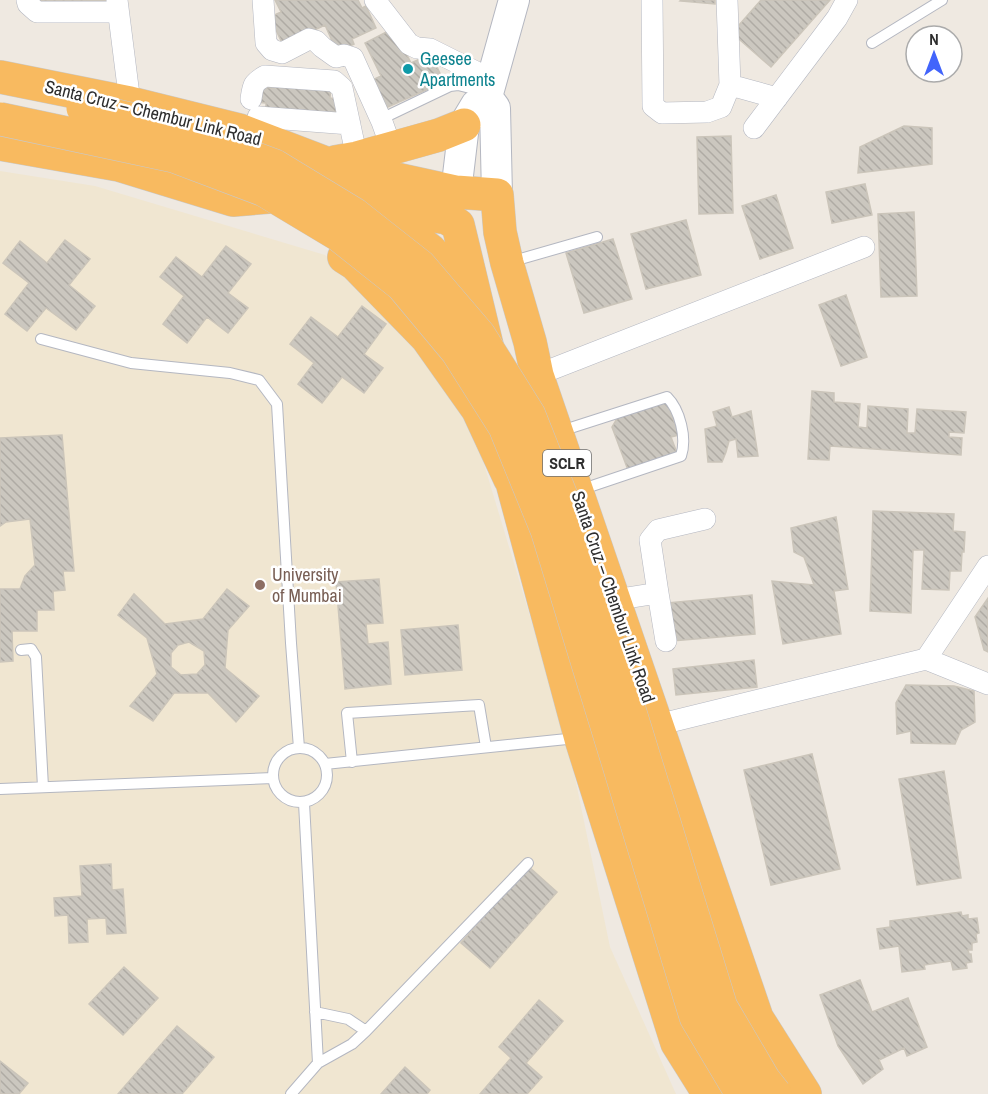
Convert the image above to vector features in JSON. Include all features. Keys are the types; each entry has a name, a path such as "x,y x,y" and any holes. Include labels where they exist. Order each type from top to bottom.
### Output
{"highway":[{"name":"Santa Cruz – Chembur Link Road","path":"0,77 130,104 249,115 342,161 456,192 497,195 500,232 537,375 757,1018 805,1094"},
{"path":"0,92 182,130 275,166 354,214 420,266 479,335 529,415 571,521 721,1007 775,1094"},
{"path":"229,199 249,115"},
{"path":"0,119 174,156 264,190 339,235 402,285 457,351 505,427 547,530 696,1017 742,1094"},
{"path":"342,161 386,133 439,135 464,125"},
{"path":"0,144 119,165 229,199 276,217 355,264 427,338 478,410 513,486"},
{"path":"456,192 458,225 491,361 513,486 581,739 677,1043 709,1094"},
{"path":"229,199 305,194 401,209 447,218 458,225 500,232"},
{"path":"305,194 388,218 430,250 463,287 491,361"}],"main road":[{"path":"456,192 464,125 476,105 489,90 514,0"},
{"path":"489,90 495,108 497,195"}],"street":[{"path":"27,0 37,12 118,6 130,104"},
{"path":"263,0 266,42 272,50 282,53 309,39 316,41 336,57 344,55 353,58 386,133"},
{"path":"375,0 410,44 417,48 430,49 489,90"},
{"path":"652,0 653,106 662,113 706,112 721,107 730,85 728,0"},
{"path":"754,129 837,18 846,0"},
{"path":"342,161 350,124 342,88 334,81 265,76 252,86 249,115 350,124"},
{"path":"730,85 777,98"},
{"path":"537,375 864,247"},
{"path":"666,641 650,540 658,530 705,519"},
{"path":"926,659 988,566"},
{"path":"614,600 658,593"},
{"path":"581,739 658,726 926,659 988,684"}],"lane":[{"path":"872,43 942,0"},
{"path":"386,133 450,86 458,85 489,90"},
{"path":"507,263 597,237"},
{"path":"41,339 131,363 230,373 259,380 277,404 299,748"},
{"path":"557,432 667,397 673,404 683,432 684,448 681,456 577,490"},
{"path":"21,650 31,649 36,657 43,787"},
{"path":"352,762 347,713 479,705 486,747"},
{"path":"325,764 581,739"},
{"path":"299,748 309,749 324,760 328,778 326,787 320,795 304,803 287,800 275,787 273,778 273,769 282,754 299,748"},
{"path":"0,789 273,778"},
{"path":"304,803 318,1063"},
{"path":"291,1094 318,1063 351,1044 366,1031 528,863"},
{"path":"315,1012 348,1019 366,1031"}],"shaded area":[{"name":"University of Mumbai","path":"0,171 95,186 325,255 420,343 474,431 567,739 610,947 676,1094 0,1094"}],"building":[{"path":"33,0 113,0 34,5"},
{"path":"275,0 358,0 362,8 366,6 376,28 352,39 354,44 337,52 325,25 283,45 270,17 281,12"},
{"path":"715,0 715,4 680,1"},
{"path":"761,0 830,0 771,67 732,33"},
{"name":"Geesee Apartments","path":"394,28 411,63 431,54 444,82 381,110 368,82 381,76 365,43"},
{"path":"274,81 331,86 330,98 337,99 335,119 266,113 266,103 255,102 256,87 274,88"},
{"path":"904,126 932,128 932,164 858,173 860,147"},
{"path":"731,136 733,213 699,214 697,137"},
{"path":"865,184 872,215 832,223 826,192"},
{"path":"776,195 793,248 760,259 742,206"},
{"path":"914,212 917,296 881,297 878,214"},
{"path":"686,220 701,275 646,289 631,234"},
{"path":"613,239 632,299 584,313 566,253"},
{"path":"65,240 90,259 69,285 95,306 76,330 46,308 27,331 5,314 29,283 3,263 20,241 47,263"},
{"path":"226,246 251,264 228,293 248,308 228,333 207,317 187,343 163,324 184,296 160,277 176,257 202,277"},
{"path":"846,295 867,357 841,366 819,305"},
{"path":"362,306 386,324 364,354 383,368 364,393 342,377 322,403 298,384 314,363 290,344 311,317 338,337"},
{"path":"812,391 834,393 834,402 860,404 858,427 867,428 868,406 908,409 907,433 915,433 917,409 966,412 964,433 949,432 949,437 962,438 961,455 830,446 829,460 808,459"},
{"path":"667,402 679,435 671,437 677,453 628,470 612,427 618,417"},
{"path":"729,407 732,417 751,411 758,456 738,457 736,439 729,441 722,462 708,462 705,429 717,426 713,412"},
{"path":"62,435 74,571 63,571 65,590 53,591 54,610 37,610 37,631 12,631 13,661 0,662 0,589 20,589 25,576 35,565 30,519 6,522 0,526 0,438"},
{"path":"873,511 954,514 953,531 965,532 964,552 962,552 961,571 950,571 949,590 922,589 924,550 913,550 911,613 870,611"},
{"path":"836,517 848,589 834,591 841,634 783,644 772,581 814,585 804,557 794,552 791,528"},
{"path":"379,579 383,623 366,624 368,644 388,642 391,684 345,689 336,582"},
{"path":"227,589 249,606 228,630 225,668 259,696 236,722 208,693 174,693 153,721 130,706 157,674 147,638 118,615 134,594 165,624 203,619","holes":["189,642 204,651 205,665 197,674 181,675 171,667 171,653 178,645"]},
{"path":"752,595 755,634 672,641 668,603"},
{"path":"988,598 988,652 984,650 975,617"},
{"path":"458,625 462,670 405,675 401,630"},
{"path":"754,660 757,687 676,695 673,669"},
{"path":"906,685 954,686 974,691 975,722 961,730 955,744 911,743 911,731 897,734 896,703"},
{"path":"812,754 840,869 771,885 744,770"},
{"path":"944,771 961,878 917,885 899,779"},
{"path":"111,864 112,890 123,889 126,933 107,934 106,918 87,919 88,942 69,943 68,915 55,916 54,898 82,896 80,866"},
{"path":"528,866 557,892 490,968 461,943"},
{"path":"961,912 962,916 968,915 968,919 977,918 979,933 976,934 977,942 972,943 972,950 968,950 972,962 966,963 967,968 953,970 951,961 924,965 925,969 902,972 899,946 880,949 877,929 890,927 890,921"},
{"path":"124,967 158,998 123,1035 89,1004"},
{"path":"860,980 872,1012 908,998 927,1047 907,1056 904,1048 879,1060 883,1069 863,1084 838,1046 820,995"},
{"path":"539,1000 563,1021 526,1063 542,1077 527,1094 480,1094 511,1058 499,1047"},
{"path":"177,1026 214,1057 182,1094 118,1094"},
{"path":"0,1061 28,1083 19,1094 0,1094"},
{"path":"405,1067 430,1090 427,1094 381,1094"}],"place":[{"name":"Geesee Apartments","path":"408,69"},
{"name":"University of Mumbai","path":"260,585"}]}
